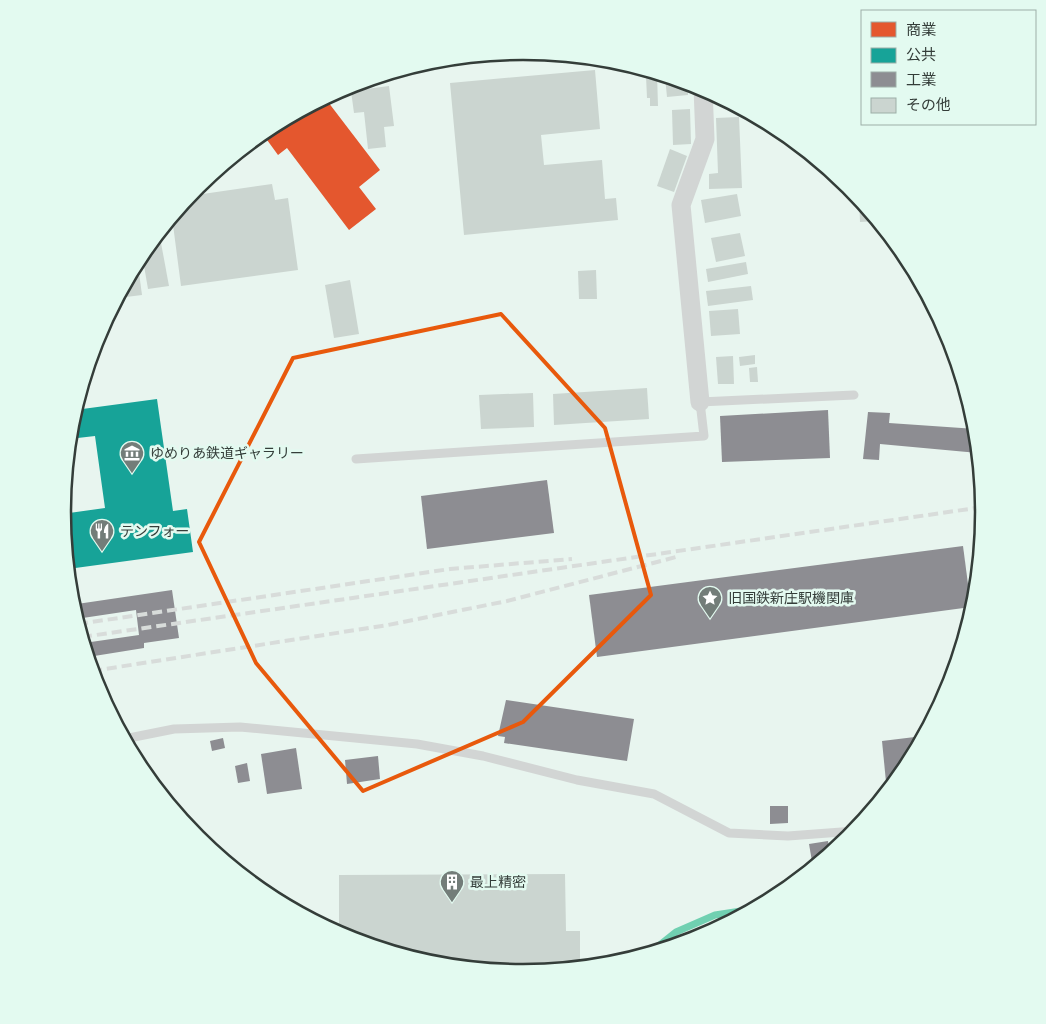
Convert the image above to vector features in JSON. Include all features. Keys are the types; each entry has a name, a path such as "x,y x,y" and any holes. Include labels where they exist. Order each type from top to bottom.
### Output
{"street":[{"path":"700,402 681,205 705,139 703,98"}],"lane":[{"path":"356,459 704,436 700,402 854,396"},
{"path":"132,737 174,729 240,727 417,744 484,756 576,780 654,794 729,832 788,836 843,832"}],"highlighted area":[{"path":"501,314 605,428 651,595 523,722 363,791 256,663 199,542 293,358"}],"building: 商業":[{"path":"329,104 380,170 359,187 376,209 349,230 287,148 278,155 267,140"}],"building: 公共":[{"path":"157,399 173,511 187,509 193,552 75,568 71,513 105,508 95,436 78,438 83,409"}],"building: 工業":[{"path":"828,410 830,458 722,462 720,416"},
{"path":"868,412 890,413 889,423 967,428 971,452 880,444 879,460 863,459"},
{"path":"547,480 554,533 427,549 421,496"},
{"path":"963,546 968,587 964,608 597,657 589,595"},
{"path":"172,590 179,638 144,643 144,648 95,656 90,642 139,635 136,610 84,618 81,603"},
{"path":"506,700 634,719 627,761 504,743 505,737 498,736"},
{"path":"915,737 886,781 882,741"},
{"path":"223,738 225,748 212,751 210,741"},
{"path":"296,748 302,789 267,794 261,754"},
{"path":"378,756 380,779 347,784 345,760"},
{"path":"247,763 250,781 238,783 235,766"},
{"path":"770,806 788,806 788,823 770,824"},
{"path":"828,841 829,845 812,860 809,844"}],"building: その他":[{"path":"595,70 600,129 541,135 544,165 602,160 605,199 616,198 618,220 464,235 450,83"},
{"path":"646,77 657,81 658,106 650,106 650,98 647,98"},
{"path":"666,83 688,91 688,95 667,97"},
{"path":"389,86 394,126 384,127 386,147 368,149 364,112 354,113 351,94 363,89"},
{"path":"690,109 691,144 673,145 672,110"},
{"path":"739,117 742,188 709,189 709,174 718,173 716,118"},
{"path":"670,149 687,156 674,192 657,186"},
{"path":"272,184 275,200 288,198 298,270 181,286 173,226 201,194"},
{"path":"737,194 741,216 705,223 701,200"},
{"path":"860,210 869,221 860,222"},
{"path":"740,233 745,256 716,262 711,238"},
{"path":"161,242 169,286 148,289 144,266"},
{"path":"746,262 748,274 708,282 706,269"},
{"path":"596,270 597,299 579,299 578,271"},
{"path":"139,274 142,295 126,297"},
{"path":"350,280 359,334 334,338 325,285"},
{"path":"751,286 753,300 708,306 706,291"},
{"path":"738,309 740,334 711,336 709,311"},
{"path":"755,355 755,364 740,366 739,357"},
{"path":"733,356 734,384 718,384 716,357"},
{"path":"757,367 758,382 750,382 749,368"},
{"path":"647,388 649,419 554,425 553,394"},
{"path":"533,393 534,427 481,429 479,395"},
{"name":"最上精密","path":"565,874 566,931 580,931 580,960 523,964 493,963 435,955 406,949 378,940 339,925 339,875"}],"waterway":[{"path":"665,941 676,932 715,915 731,912"}],"railway":[{"path":"88,636 975,508"},
{"path":"100,670 388,625 507,601 680,556"},
{"path":"85,623 450,569 572,559"}],"place":[{"name":"ゆめりあ鉄道ギャラリー","path":"132,474"},
{"name":"テンフォー","path":"102,552"},
{"name":"旧国鉄新庄駅機関庫","path":"710,619"},
{"name":"最上精密","path":"452,903"}]}
